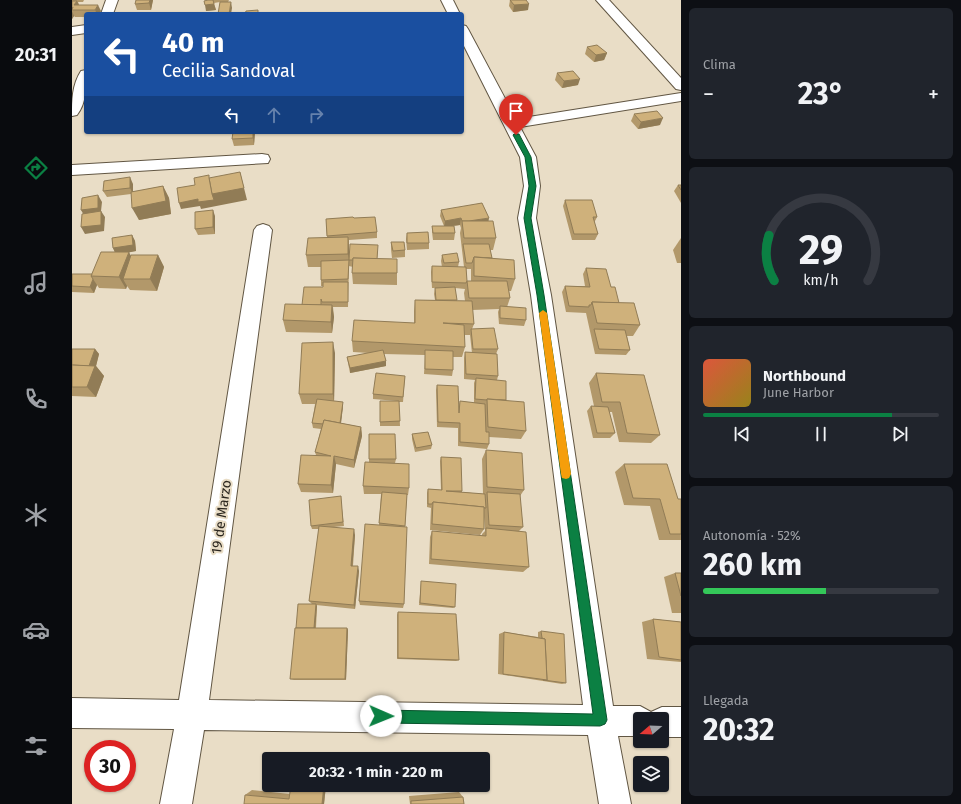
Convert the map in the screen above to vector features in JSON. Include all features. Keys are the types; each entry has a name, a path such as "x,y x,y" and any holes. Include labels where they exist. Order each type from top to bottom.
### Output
{"street":[{"path":"108,12 112,0"},
{"path":"447,0 453,12"},
{"path":"602,0 681,86"},
{"path":"72,31 84,30"},
{"path":"464,33 528,157 532,186 527,218 540,295 600,720 615,804"},
{"path":"72,112 84,79"},
{"path":"510,124 681,97"},
{"path":"72,170 262,159"},
{"name":"19 de Marzo","path":"176,804 192,714 263,230"},
{"path":"72,713 633,721"},
{"path":"669,722 681,722"}],"building":[{"path":"136,0 150,0 149,3 135,4"},
{"path":"213,0 214,4 205,5 204,1"},
{"path":"510,0 526,0 529,4 514,5"},
{"path":"72,1 77,1 74,5 98,5 95,10 72,10"},
{"path":"220,2 231,2 229,12 218,12"},
{"path":"258,10 258,12 246,12"},
{"path":"597,45 607,53 596,55 587,47"},
{"path":"573,71 580,79 564,81 557,73"},
{"path":"657,111 663,118 641,122 634,114"},
{"path":"233,134 253,134 253,138 232,139"},
{"path":"240,172 244,188 212,194 209,178"},
{"path":"209,175 214,200 198,202 198,199 179,203 177,188 195,185 194,178"},
{"path":"130,177 130,188 103,191 104,181"},
{"path":"163,186 166,201 132,208 131,192"},
{"path":"98,195 98,208 81,210 82,198"},
{"path":"565,200 592,200 597,217 593,217 598,234 574,234"},
{"path":"482,203 489,218 462,221 461,218 445,221 441,210"},
{"path":"213,210 213,227 195,229 195,212"},
{"path":"101,211 101,225 81,227 82,214"},
{"path":"375,217 377,232 327,236 326,219"},
{"path":"462,221 493,221 496,238 464,238"},
{"path":"432,226 454,226 455,233 433,233"},
{"path":"428,232 429,243 407,243 407,233"},
{"path":"132,235 133,245 113,248 112,238"},
{"path":"348,237 348,254 306,255 308,238"},
{"path":"391,242 404,242 405,250 393,251"},
{"path":"350,244 378,245 377,259 353,258 353,260 349,260"},
{"path":"463,244 489,244 492,258 474,257 472,263 466,263"},
{"path":"101,252 129,252 119,277 91,276"},
{"path":"457,253 459,262 444,263 442,255"},
{"path":"131,255 158,255 150,279 123,279"},
{"path":"474,257 514,260 515,279 474,276"},
{"path":"353,258 397,259 397,273 352,273"},
{"path":"349,260 348,279 321,280 321,261"},
{"path":"432,266 466,267 467,281 466,283 432,282"},
{"path":"586,268 606,269 611,287 615,287 619,303 592,302 589,307 569,306 565,286 590,287"},
{"path":"72,274 92,274 91,276 93,279 90,287 72,286"},
{"path":"467,281 507,281 510,298 469,298"},
{"path":"323,282 348,282 348,302 322,302 321,299 321,305 302,305 304,287 323,287"},
{"path":"455,287 457,300 436,300 435,288"},
{"path":"415,300 472,301 474,324 443,323 464,325 465,347 352,341 354,320 415,323"},
{"path":"592,302 634,303 640,325 597,323"},
{"path":"285,304 332,305 331,322 283,320"},
{"path":"500,306 526,308 526,320 500,318"},
{"path":"494,328 498,349 473,349 471,329"},
{"path":"594,329 625,330 630,350 599,349"},
{"path":"333,342 333,394 299,394 302,343"},
{"path":"72,349 95,349 89,366 72,365"},
{"path":"383,350 386,361 350,368 347,357"},
{"path":"425,350 453,351 453,370 425,369"},
{"path":"465,352 497,354 498,376 466,374"},
{"path":"72,365 95,366 87,387 72,387"},
{"path":"376,373 405,376 403,397 373,394"},
{"path":"596,373 644,375 660,435 627,433 620,402 602,402"},
{"path":"476,378 506,381 506,400 475,399"},
{"path":"437,385 458,386 459,413 460,401 485,404 486,432 489,432 489,444 460,442 460,423 438,422"},
{"path":"317,399 343,402 340,423 324,420 323,424 312,423"},
{"path":"487,399 524,402 526,431 488,427"},
{"path":"380,401 399,401 400,421 380,422"},
{"path":"591,406 608,407 615,433 597,433"},
{"path":"324,420 361,427 354,460 334,456 331,485 298,484 301,455 331,456 315,452"},
{"path":"428,432 432,445 416,448 412,434"},
{"path":"369,434 395,434 396,459 369,459"},
{"path":"486,450 522,453 524,490 487,487"},
{"path":"441,457 461,458 462,491 446,491 485,494 486,508 433,502 432,504 428,504 428,489 442,490"},
{"path":"365,462 409,464 409,488 363,486"},
{"path":"624,464 667,464 678,499 681,499 681,534 670,534 660,499 633,498"},
{"path":"382,492 407,494 405,526 379,523"},
{"path":"487,492 520,494 523,527 489,525"},
{"path":"341,496 343,522 311,526 309,500"},
{"path":"433,502 484,507 484,529 432,524"},
{"path":"365,524 407,527 404,604 359,601"},
{"path":"319,526 354,529 351,566 358,566 354,605 309,601"},
{"path":"486,528 526,532 529,567 431,559 432,531 486,536"},
{"path":"675,573 681,573 681,596"},
{"path":"421,581 456,584 455,607 420,603"},
{"path":"298,604 316,604 314,628 296,628"},
{"path":"398,612 456,614 459,660 398,658"},
{"path":"653,619 681,622 681,660 659,657"},
{"path":"295,628 347,628 345,679 290,679"},
{"path":"541,631 564,634 566,683 543,680 547,680 545,639 542,638"},
{"path":"504,632 545,639 547,680 503,674"},
{"path":"290,792 323,792 322,804 244,804 245,795 289,799"},
{"path":"463,797 464,804 411,804 411,801"}],"slow traffic":[{"path":"543,313 566,474"}],"route":[{"path":"381,716 600,720 540,295 527,218 532,186 528,157 516,135"}]}
